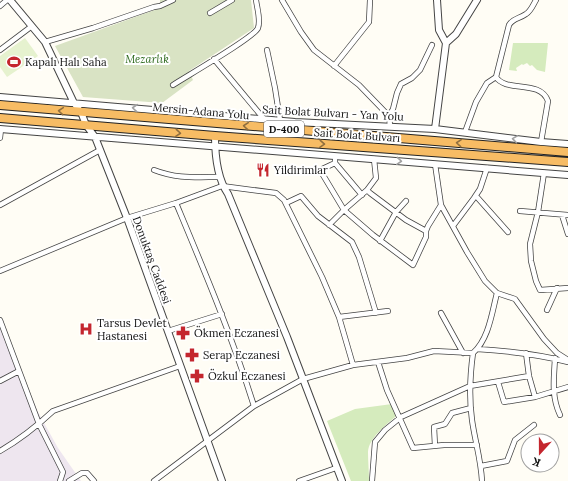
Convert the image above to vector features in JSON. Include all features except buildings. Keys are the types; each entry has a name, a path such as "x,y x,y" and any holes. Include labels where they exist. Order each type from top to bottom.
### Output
{"highway":[{"name":"Mersin-Adana Yolu","path":"0,106 568,152"},
{"name":"Sait Bolat Bulvarı","path":"0,118 215,136 568,162"}],"street":[{"path":"0,6 9,0"},
{"name":"Donuktaş Caddesi","path":"9,0 44,42 74,103 81,112 86,125 95,137 127,218 222,481"},
{"path":"44,42 93,28 160,6 173,0"},
{"path":"210,13 232,0"},
{"path":"173,84 240,44 257,31 259,27 256,0"},
{"path":"282,0 300,32 314,50 358,85 389,116"},
{"path":"334,66 369,22 370,0"},
{"path":"435,129 446,43 439,30 437,0"},
{"path":"446,43 456,34 477,0"},
{"path":"465,132 480,95 487,83 496,77 509,26 512,21 527,13 532,8 536,0"},
{"path":"154,7 156,1"},
{"path":"0,50 32,26"},
{"path":"390,126 389,116 393,109 401,84 412,78 420,70 432,45"},
{"path":"267,50 280,120"},
{"path":"214,59 264,119"},
{"path":"496,77 505,83 538,89 546,97 548,100 541,142"},
{"name":"Sait Bolat Bulvarı - Yan Yolu","path":"0,98 264,119 435,129 568,144"},
{"path":"0,138 0,129 568,175"},
{"path":"215,136 215,146 222,186 228,194 303,379 342,481"},
{"path":"0,205 100,150"},
{"path":"336,156 335,164 362,195"},
{"path":"329,225 367,190 376,178 374,159"},
{"path":"335,164 320,170 344,210 380,241 413,265 426,237 426,231 441,205"},
{"path":"435,164 441,205 466,252 485,281 497,293 515,299 544,340 557,353 568,361"},
{"path":"453,226 476,196 487,168"},
{"path":"154,170 168,175 181,177 220,177"},
{"path":"544,173 538,212 530,244 530,260 540,290 568,288"},
{"path":"0,271 127,218 176,203 222,186 276,193 281,196 286,203 322,277 339,317 353,365"},
{"path":"367,190 396,212 426,231"},
{"path":"286,203 301,196 318,216 352,242 359,257 376,313"},
{"path":"476,196 508,232"},
{"path":"380,241 396,212 406,201"},
{"path":"176,203 222,314 254,406"},
{"path":"520,211 568,216"},
{"path":"562,215 568,234"},
{"path":"547,310 557,288"},
{"path":"482,481 481,466 471,408 470,386 473,353 485,335 497,293"},
{"path":"339,317 388,311"},
{"path":"441,313 463,353"},
{"path":"168,331 222,314"},
{"path":"0,323 38,424 63,472 60,481"},
{"path":"477,349 526,353 568,361"},
{"path":"154,481 254,406 303,379 353,365 407,358 434,351 473,353"},
{"path":"526,353 529,376 535,397"},
{"path":"555,358 555,404 560,415"},
{"path":"378,362 387,390 413,448 477,444"},
{"path":"0,451 12,444 53,411 180,366"},
{"path":"0,381 19,371"},
{"path":"372,481 375,442 385,430 400,418 470,386 529,376"},
{"path":"498,382 504,402 535,397 568,387"},
{"path":"435,446 434,427 445,424 452,413 471,408"},
{"path":"481,466 507,461 515,440 534,425"},
{"path":"300,481 336,468"},
{"path":"69,481 82,472 87,473 94,481"}],"shaded area":[{"path":"0,324 38,412 58,448 81,481 0,481"}],"green space":[{"name":"Mezarlık","path":"160,0 251,0 254,28 189,71 193,80 162,103 83,97 55,46 160,8"},
{"name":"Kapalı Halı Saha","path":"25,38 38,56 7,77 0,67 0,56"},
{"path":"513,43 548,43 545,72 537,70 532,65 530,66 527,63 516,68 517,71 509,70"},
{"path":"392,404 396,414 395,417 374,437 369,447 369,481 351,481 327,421 355,409"}],"place":[{"name":"Kapalı Halı Saha","path":"14,62"},
{"name":"Yildirimlar","path":"263,170"},
{"name":"Tarsus Devlet Hastanesi","path":"86,329"},
{"name":"Ökmen Eczanesi","path":"183,333"},
{"name":"Serap Eczanesi","path":"192,355"},
{"name":"Özkul Eczanesi","path":"197,376"}]}
